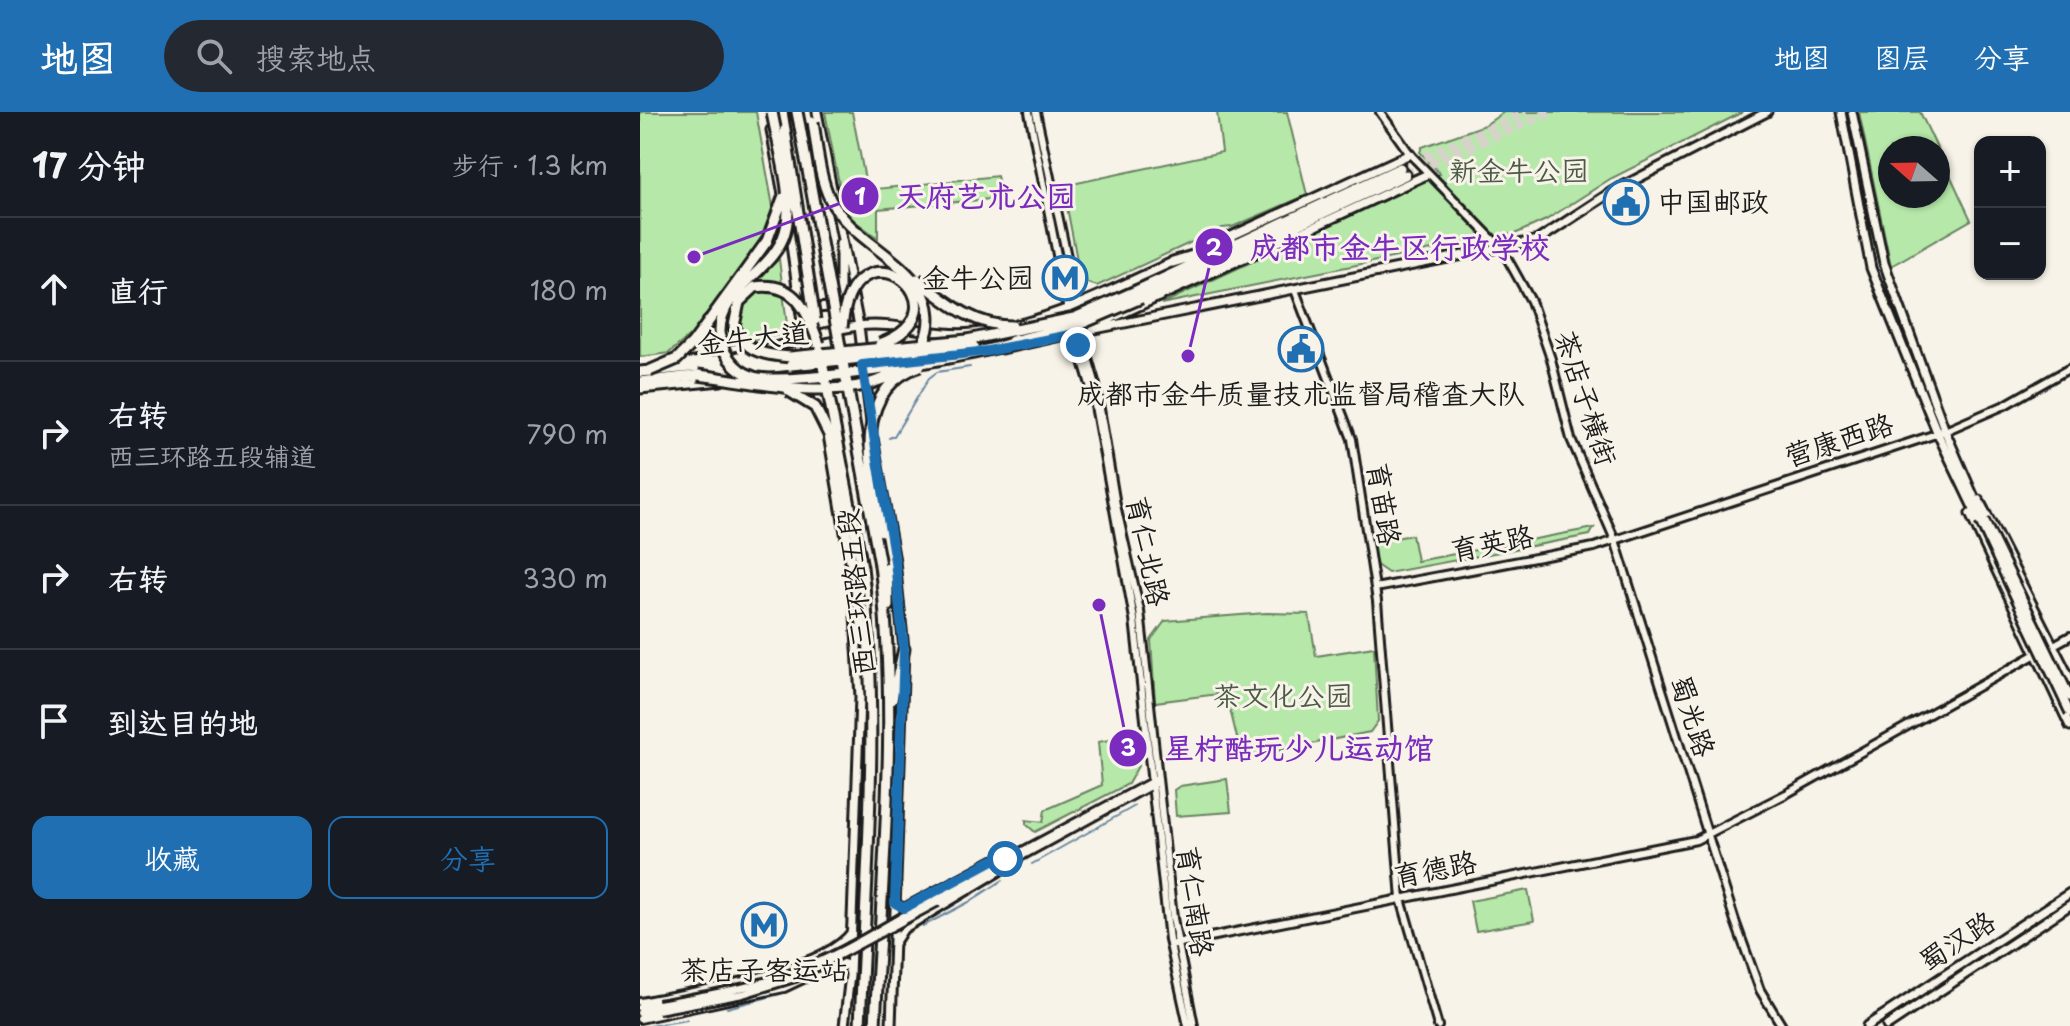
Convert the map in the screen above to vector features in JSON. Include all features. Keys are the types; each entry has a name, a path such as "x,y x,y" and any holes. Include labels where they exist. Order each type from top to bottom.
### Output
{"highway":[{"path":"770,112 784,179 787,221 779,247 737,294 722,317 722,345 732,363 754,377 774,379 888,368 996,350 1017,341 1078,325 1139,294 1239,242 1402,172 1211,264 1139,294 1074,318 867,357"},
{"name":"西三环路五段","path":"782,112 819,344 862,567 869,633 870,707 857,1026"},
{"name":"西三环路五段","path":"797,112 841,343 887,621 889,711 875,1026"},
{"path":"814,115 829,198 848,222 903,269 969,317 985,324 1032,326"},
{"path":"643,370 685,351 767,241 780,213 784,179"},
{"path":"1211,264 1299,234"},
{"path":"1173,262 1239,242"},
{"path":"698,375 778,387 847,388 884,376 912,358 926,336 929,314 919,288 903,269"},
{"path":"841,343 846,301 858,281 878,272 897,274 912,287 916,308 914,321 867,357"},
{"path":"790,357 756,352 739,338 734,326 735,313 739,302 755,287 769,285 793,294 809,317 819,344"},
{"path":"867,357 1017,341"},
{"name":"金牛大道","path":"643,370 790,357 867,357"},
{"name":"金牛大道","path":"640,382 867,357"},
{"path":"887,621 890,593 869,454 872,415 879,400 900,377 948,357"},
{"path":"778,387 807,400 822,419 829,435 862,624 870,707"},
{"path":"889,711 904,649"}],"main road":[{"path":"770,112 804,336 820,398 847,552 859,662 852,931 844,1026"},
{"path":"885,362 988,351 1538,240 1613,191 1767,112"},
{"path":"1841,112 1871,268 1966,489 2070,697"},
{"path":"1852,112 1884,263 1941,432"},
{"path":"814,115 867,357 868,408 895,561 904,649 891,1026"},
{"path":"643,370 739,356 804,336 859,326 912,325 972,333 1068,311 1410,154"},
{"path":"1077,333 1428,174"},
{"path":"797,275 816,308 829,307 840,300 841,235"},
{"path":"1068,311 1077,333"},
{"path":"640,389 814,372 867,357"},
{"path":"820,398 828,380 848,378 857,384 868,408"},
{"path":"1966,489 1993,522 2070,679"},
{"path":"1966,489 1968,510 2070,726"},
{"path":"1982,521 2070,713"},
{"name":"蜀汉路","path":"1867,1026 2070,893"},
{"name":"蜀汉路","path":"1887,1026 2070,905"}],"street":[{"path":"1029,112 1068,311"},
{"name":"育仁南路","path":"1036,112 1077,305 1077,333 1093,395 1134,619 1173,944 1191,1026"},
{"name":"茶店子横街","path":"1380,112 1410,154 1502,249 1535,309 1571,439 1615,540 1636,610"},
{"name":"育苗路","path":"1295,290 1352,439 1375,588 1401,899 1438,1026"},
{"path":"867,357 885,362"},
{"name":"营康西路","path":"1615,540 1941,432 2005,405 2070,368"},
{"name":"育英路","path":"1375,588 1615,540"},
{"name":"蜀光路","path":"1636,610 1760,990 1782,1026"},
{"name":"育德路","path":"1173,944 1708,835 2070,636"},
{"path":"640,1011 740,988 817,963 1154,781"},
{"path":"895,903 904,908 993,860 1006,862"},
{"path":"895,943 904,929 989,880 1006,862"},
{"path":"640,1011 793,966 844,943 852,931"},
{"path":"640,1011 772,991 839,962 846,964 850,975"}],"green space":[{"path":"640,112 756,112 775,218 698,329 669,353 640,357"},
{"path":"825,112 852,112 867,190 997,176 1002,198 878,209 878,238 845,214"},
{"name":"金牛公园","path":"1217,112 1287,112 1307,195 1232,227 1222,228 1097,286 1081,281 1063,186 1222,152"},
{"name":"新金牛公园","path":"1504,112 1743,112 1610,179 1546,220 1517,233 1161,304 1440,174 1420,152 1422,147 1485,125"},
{"path":"1859,112 1920,112 1931,136 1878,136 1878,203"},
{"path":"1950,175 1971,220 1891,266 1879,208 1950,208"},
{"path":"779,259 788,333 726,346 729,317 740,296"},
{"path":"1594,528 1590,535 1388,573 1375,564 1373,542 1412,535 1417,561"},
{"name":"茶文化公园","path":"1266,613 1309,614 1316,656 1374,647 1378,721 1370,732 1242,758 1226,693 1155,702 1151,640 1165,621"},
{"path":"1136,735 1138,766 1128,784 1035,832 1026,824 1026,820 1043,822 1045,810 1102,785 1098,742"},
{"path":"1227,779 1231,812 1176,816 1174,790 1180,786"},
{"path":"1528,890 1534,921 1476,931 1470,901"}],"waterway":[{"path":"889,438 894,436 929,378 937,372 970,367"},
{"path":"1032,864 1135,806"},
{"path":"923,926 1003,880"},
{"path":"727,1008 780,994 822,976"},
{"path":"650,1026 687,1020"}],"tunnel":[{"path":"1400,168 1526,112"},
{"path":"1405,175 1551,112"}],"place":[{"name":"中国邮政","path":"1626,202"},
{"name":"天府艺术公园","path":"694,257"},
{"name":"金牛公园","path":"1065,278"},
{"name":"成都市金牛质量技术监督局稽查大队","path":"1301,349"},
{"name":"成都市金牛区行政学校","path":"1188,356"},
{"name":"星柠酷玩少儿运动馆","path":"1099,605"},
{"name":"茶店子客运站","path":"764,925"}],"route":[{"path":"1005,859 993,860 904,908 895,903 904,649 895,561 862,365 961,355 1075,334 1078,345"}]}
